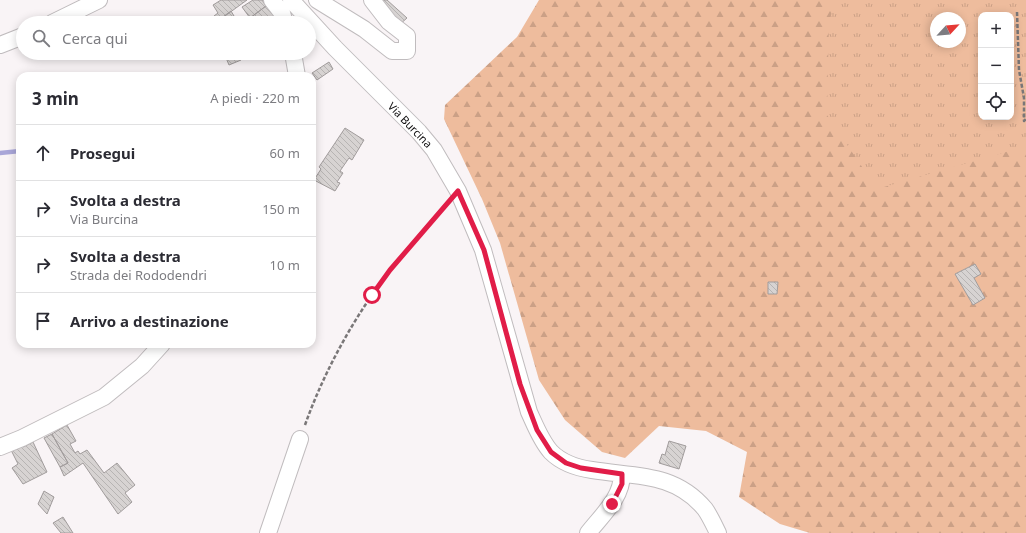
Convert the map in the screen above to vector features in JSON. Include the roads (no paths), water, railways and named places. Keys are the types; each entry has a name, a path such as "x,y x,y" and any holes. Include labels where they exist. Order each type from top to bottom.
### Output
{"street":[{"path":"66,16 99,0"},
{"path":"272,0 283,16"},
{"path":"316,0 364,29 392,51 407,51 407,36 389,22 372,0"},
{"name":"Via Burcina","path":"300,3 310,16"},
{"name":"Via Burcina","path":"316,24 335,48 419,132 434,150 458,191 484,250 520,384 537,430 551,452 566,463 581,468 666,481 680,487 692,496 706,510 718,533"},
{"path":"0,45 16,39"},
{"path":"294,60 296,72"},
{"path":"0,447 22,438 104,398 142,366 158,348"},
{"path":"268,533 300,439"},
{"path":"588,533 612,504 622,484 622,474"}],"waterway":[{"path":"0,153 16,151"}]}
